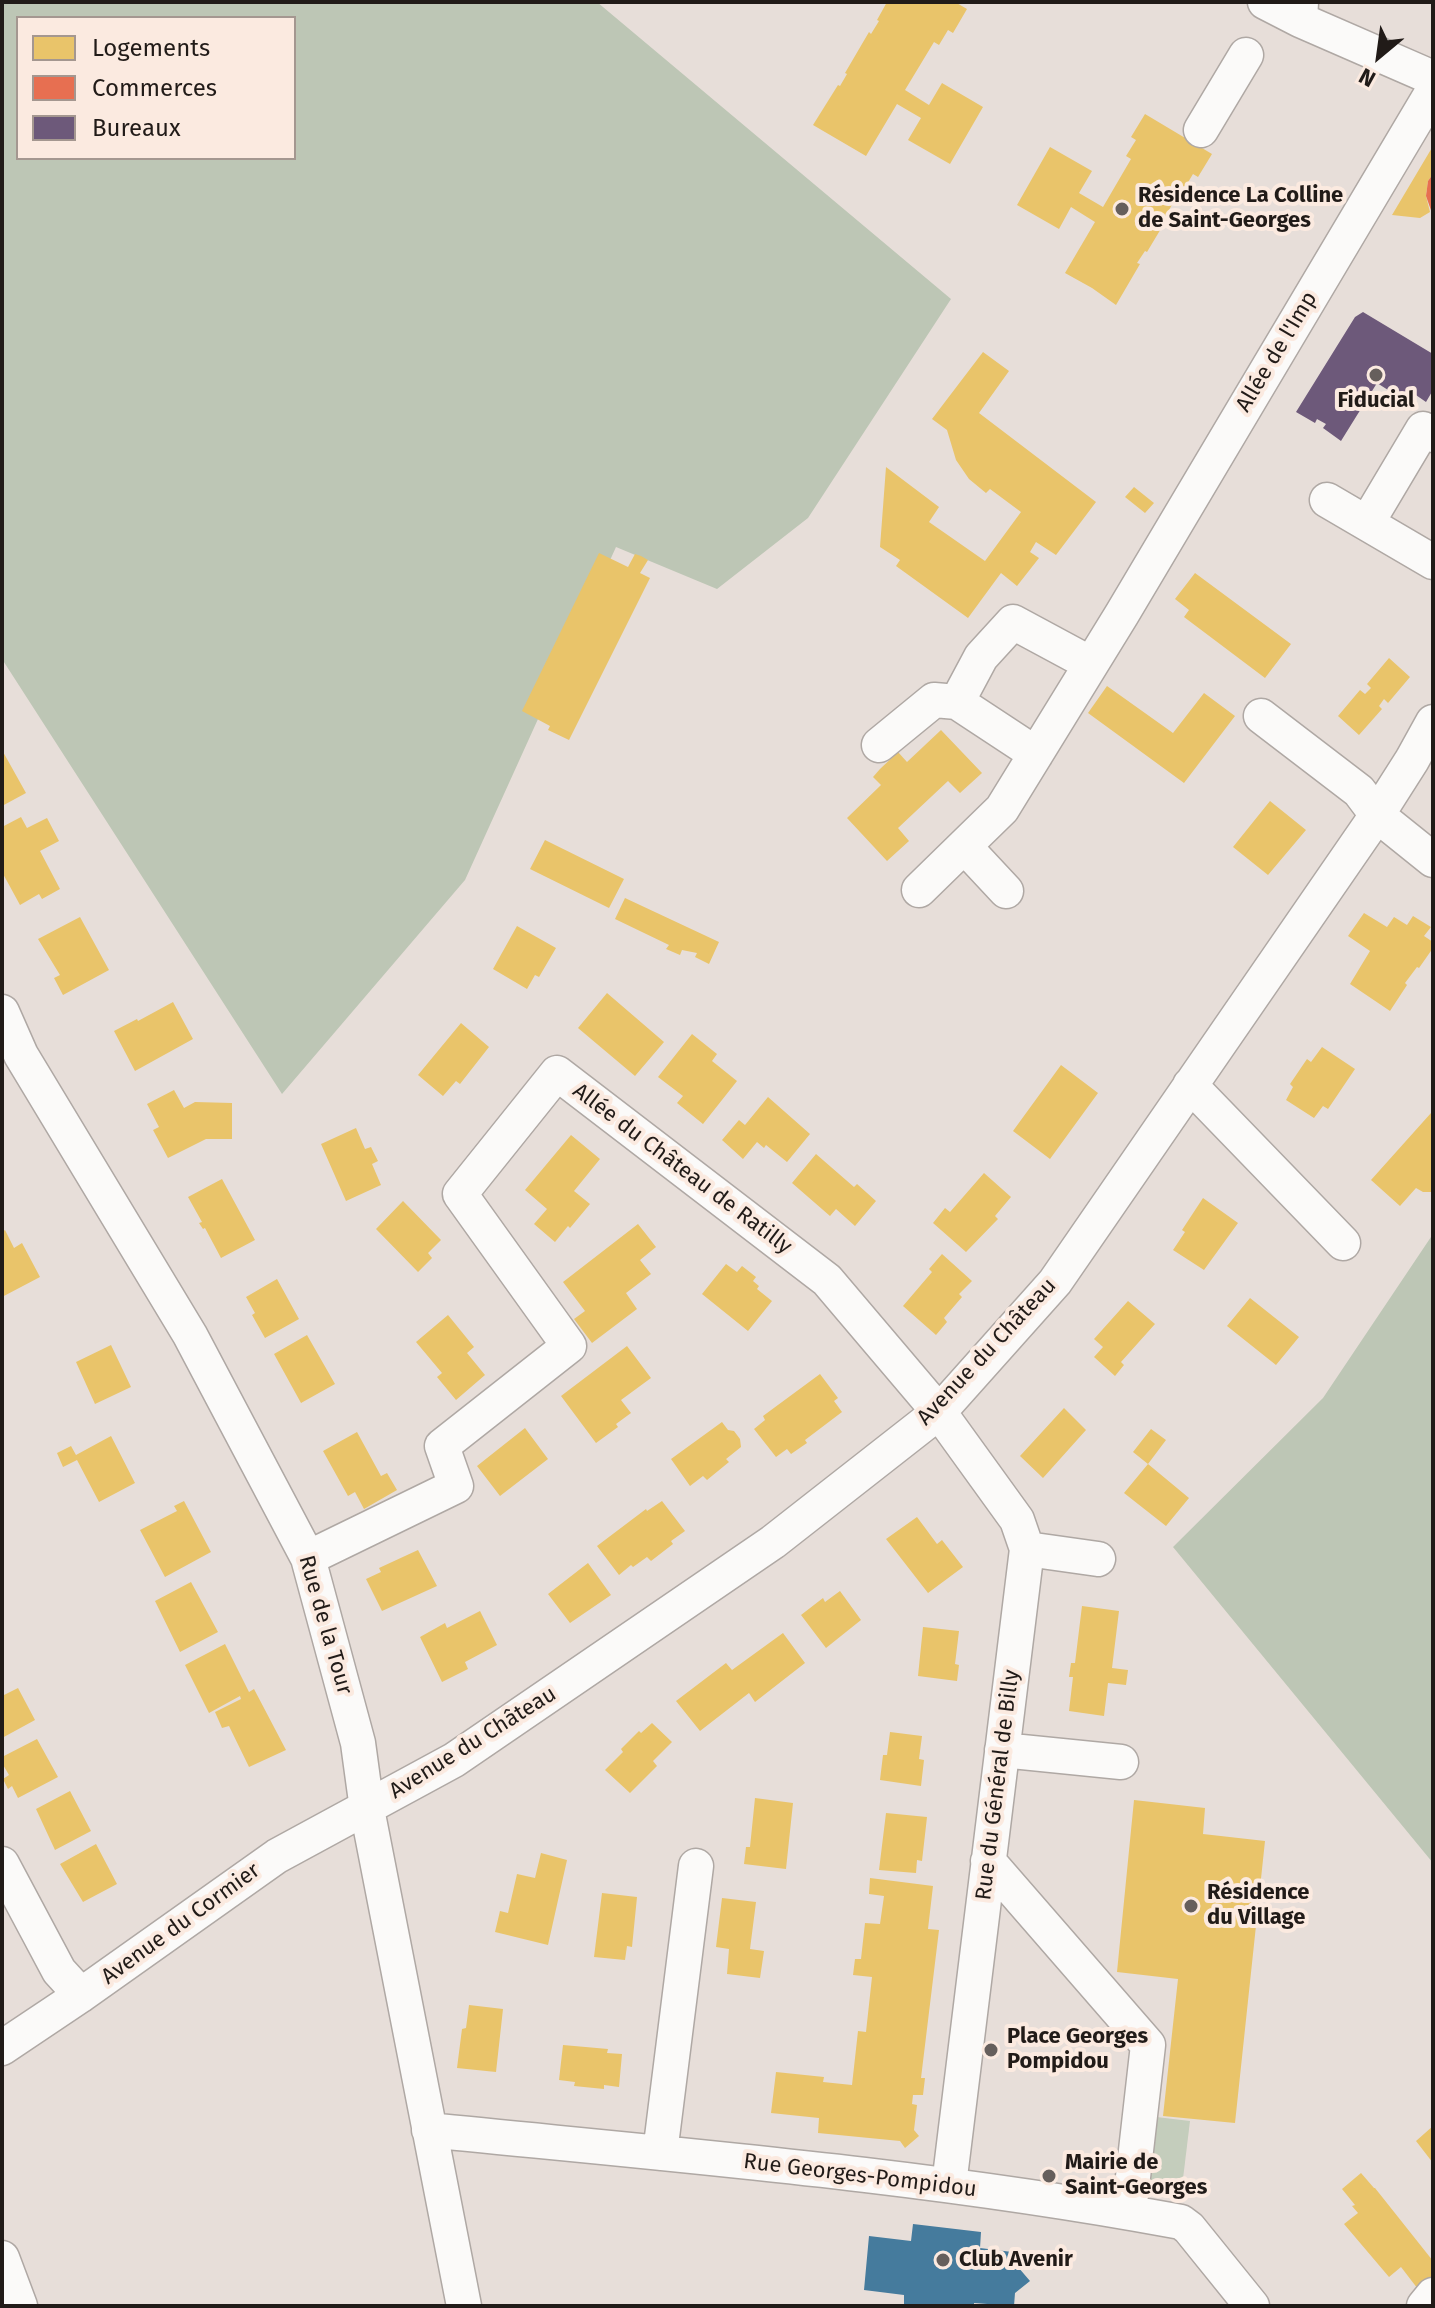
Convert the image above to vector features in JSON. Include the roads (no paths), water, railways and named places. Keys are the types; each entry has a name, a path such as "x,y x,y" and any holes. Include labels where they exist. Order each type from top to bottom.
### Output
{"street":[{"path":"1265,2 1300,11 1433,78"},
{"path":"1201,130 1246,55"},
{"name":"Allée de l'Imp","path":"919,890 1002,809 1122,614 1433,91"},
{"path":"1367,523 1423,429 1433,435"},
{"path":"1327,500 1433,562"},
{"path":"957,702 981,657 1013,622 1091,664"},
{"path":"879,745 934,700 957,702 1036,754"},
{"path":"1261,716 1359,791 1377,815 1433,860"},
{"name":"Avenue du Château","path":"367,1809 454,1760 760,1551 939,1412 1055,1282 1377,815 1433,722"},
{"path":"964,846 1006,891"},
{"name":"Rue de la Tour","path":"2,1012 21,1055 190,1335 308,1558 358,1743 367,1809 464,2306"},
{"name":"Allée du Château de Ratilly","path":"308,1558 456,1486 442,1446 569,1346 460,1194 557,1073 827,1280 939,1412"},
{"path":"1190,1085 1343,1243"},
{"path":"939,1412 1017,1520 1027,1549 1098,1559"},
{"name":"Rue du Général de Billy","path":"949,2185 1027,1549"},
{"path":"1002,1750 1121,1762"},
{"name":"Avenue du Cormier","path":"2,2048 277,1856 367,1809"},
{"path":"988,1861 1148,2045 1129,2212"},
{"path":"2,1864 59,1971 81,1995"},
{"path":"660,2153 696,1866"},
{"name":"Rue Georges-Pompidou","path":"429,2130 949,2185 1181,2222 1252,2306"},
{"path":"2,2258 20,2306"},
{"path":"1424,2306 1433,2295"}],"place":[{"name":"Résidence La Colline de Saint-Georges","path":"1122,209"},
{"name":"Fiducial","path":"1376,375"},
{"name":"Résidence du Village","path":"1191,1906"},
{"name":"Place Georges Pompidou","path":"991,2050"},
{"name":"Mairie de Saint-Georges","path":"1049,2176"},
{"name":"Club Avenir","path":"943,2260"}]}
